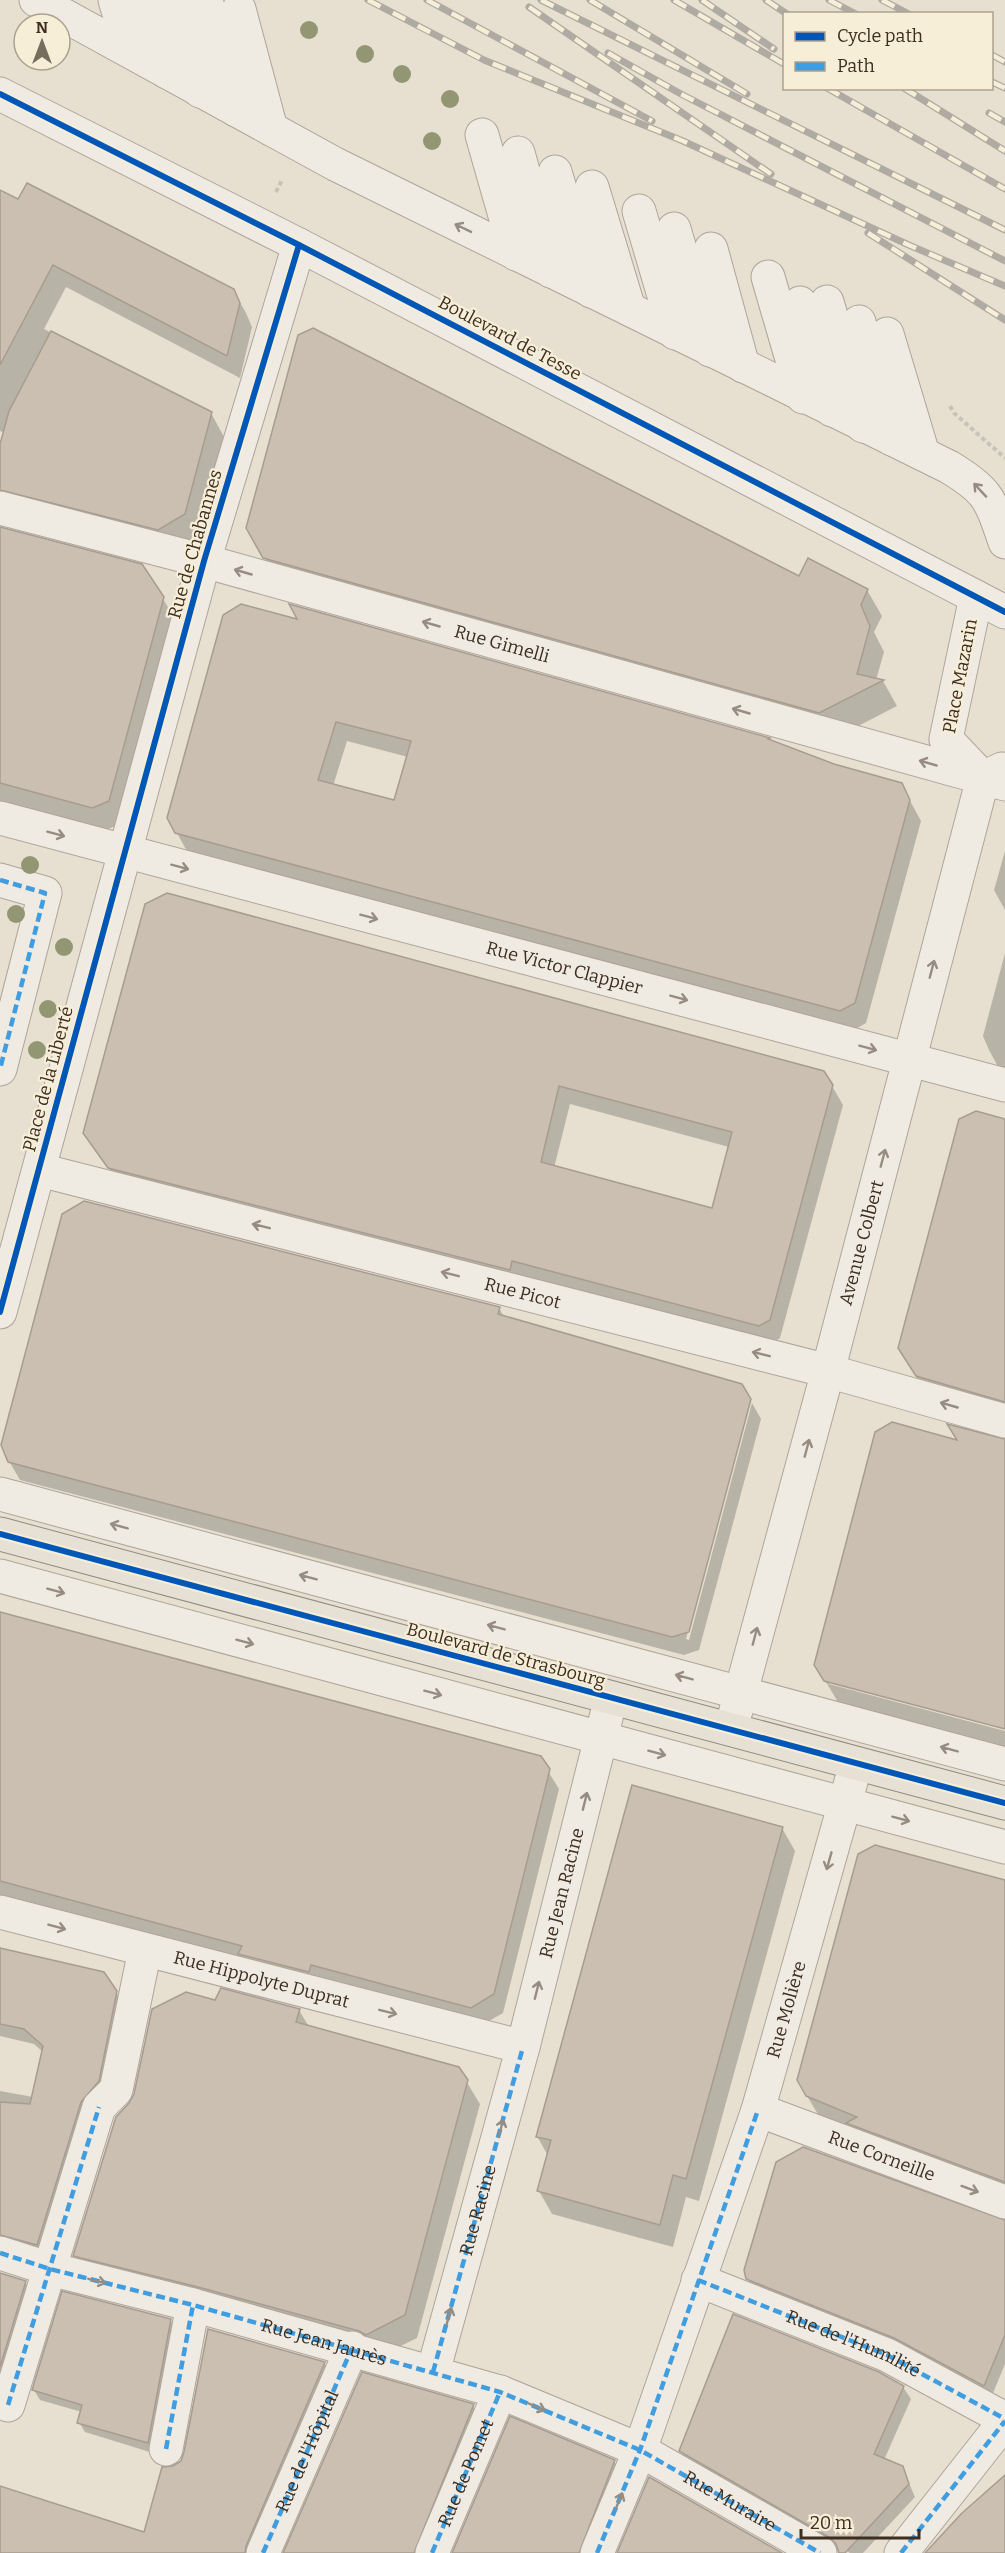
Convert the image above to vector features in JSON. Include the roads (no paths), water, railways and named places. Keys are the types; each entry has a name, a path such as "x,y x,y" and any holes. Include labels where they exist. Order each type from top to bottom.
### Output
{"main road":[{"name":"Boulevard de Strasbourg","path":"0,1534 1005,1803"}],"street":[{"path":"115,0 130,51"},
{"path":"145,0 167,72"},
{"path":"174,0 200,91"},
{"path":"206,0 236,110"},
{"path":"58,3 95,33 335,164 935,461 983,490 993,508 1005,542"},
{"path":"239,9 271,129"},
{"name":"Boulevard de Tesse","path":"0,94 300,245 1005,612"},
{"path":"482,135 516,254"},
{"path":"518,153 552,271"},
{"path":"555,172 591,291"},
{"path":"592,188 629,309"},
{"path":"639,211 675,333"},
{"path":"674,229 710,350"},
{"name":"Rue de Chabannes","path":"124,852 204,561 300,245"},
{"path":"743,366 724,257 772,381"},
{"path":"768,277 818,404"},
{"path":"796,292 818,404"},
{"path":"827,302 863,426"},
{"path":"892,439 873,328 935,461"},
{"path":"916,352 935,461"},
{"name":"Rue Gimelli","path":"0,508 998,776"},
{"name":"Place Mazarin","path":"975,597 946,739 998,776"},
{"name":"Avenue Colbert","path":"731,1731 909,1059 998,776"},
{"path":"0,818 124,852"},
{"name":"Rue Victor Clappier","path":"124,852 1005,1086"},
{"name":"Place de la Liberté","path":"0,1312 124,852"},
{"path":"0,880 45,893 0,1069"},
{"name":"Rue Picot","path":"40,1170 828,1371 1005,1421"},
{"path":"0,1494 1005,1764"},
{"path":"0,1576 1005,1847"},
{"path":"601,1738 611,1698"},
{"name":"Rue Jean Racine","path":"523,2047 601,1738"},
{"name":"Rue Molière","path":"597,2553 640,2450 758,2110 856,1764"},
{"name":"Rue Hippolyte Duprat","path":"0,1912 523,2047"},
{"path":"8,2405 99,2107 116,2090 145,1950"},
{"name":"Rue Racine","path":"433,2372 523,2047"},
{"name":"Rue Corneille","path":"758,2110 1005,2202"},
{"name":"Rue Jean Jaurès","path":"0,2253 50,2269 352,2348 402,2365 500,2392 640,2450"},
{"name":"Rue de l'Humilité","path":"703,2266 887,2355 1005,2420"},
{"path":"166,2449 193,2305"},
{"name":"Rue de l'Hôpital","path":"263,2553 352,2348"},
{"name":"Rue de Pomet","path":"432,2553 500,2392"},
{"path":"901,2553 1005,2420"},
{"name":"Rue Muraire","path":"640,2450 820,2553"}],"railway":[{"path":"368,0 484,60 683,141 911,246 1005,286"},
{"path":"427,0 652,121"},
{"path":"541,0 1005,230"},
{"path":"590,0 747,94"},
{"path":"674,0 783,63"},
{"path":"702,0 774,49"},
{"path":"766,0 784,12"},
{"path":"829,0 852,12"},
{"path":"882,0 905,12"},
{"path":"529,7 771,174"},
{"path":"608,53 681,94 1005,261"},
{"path":"993,56 1005,62"},
{"path":"993,82 1005,88"},
{"path":"831,90 1005,189"},
{"path":"907,90 1005,151"},
{"path":"989,113 1005,122"},
{"path":"868,233 1005,320"}]}
